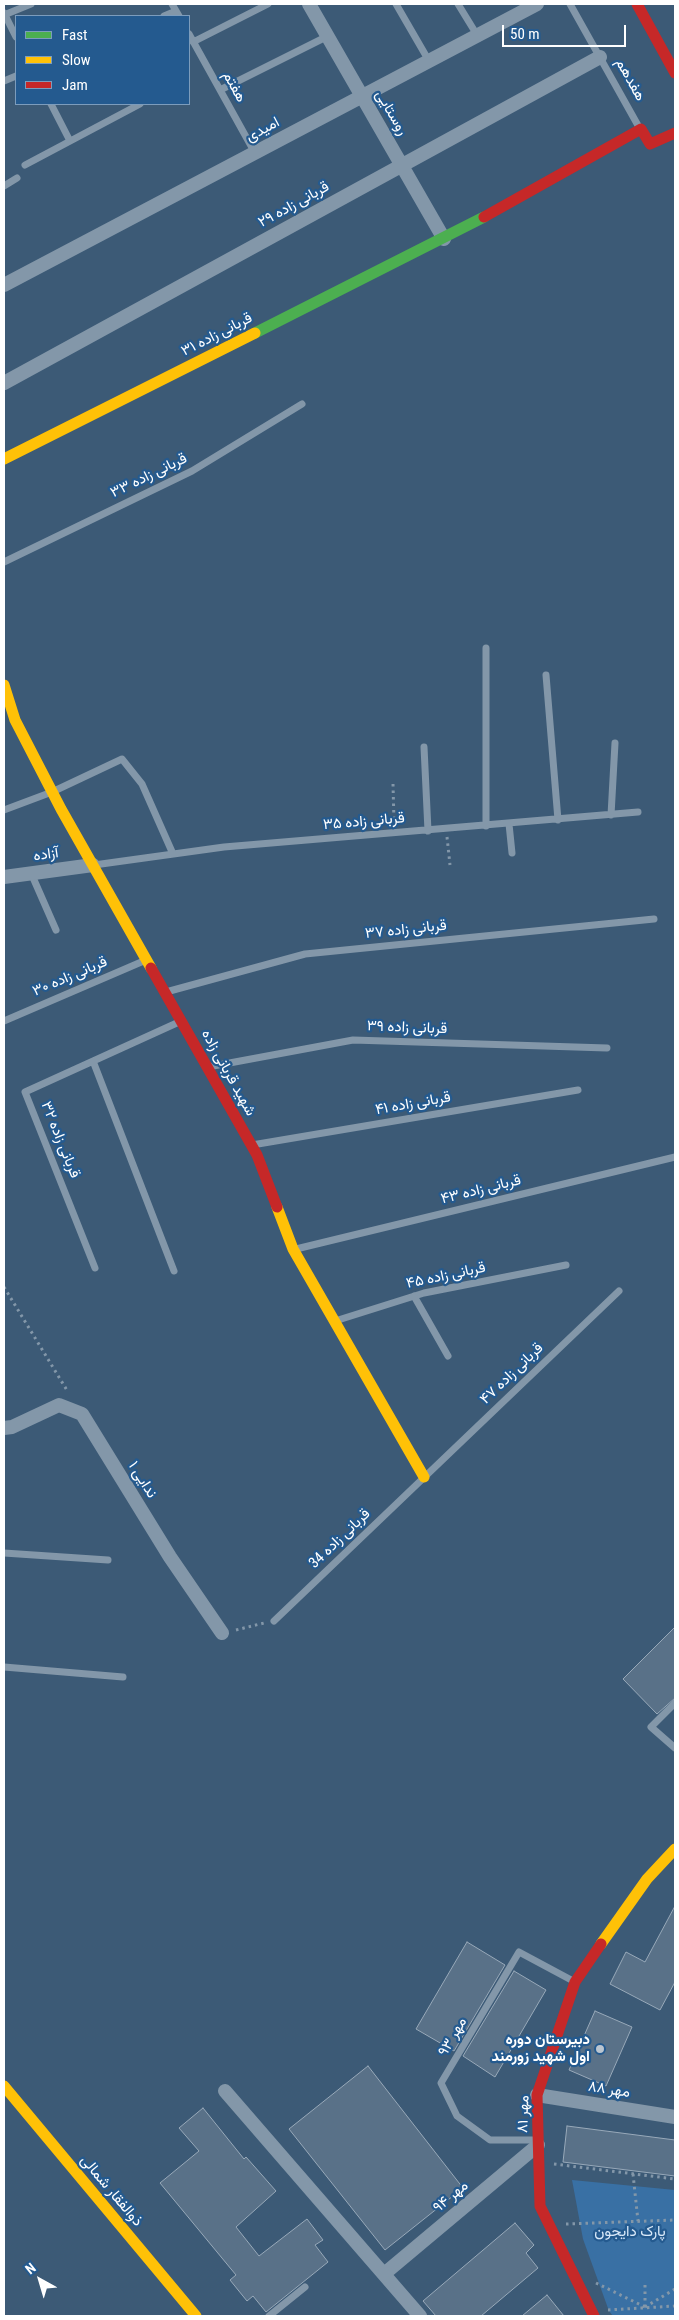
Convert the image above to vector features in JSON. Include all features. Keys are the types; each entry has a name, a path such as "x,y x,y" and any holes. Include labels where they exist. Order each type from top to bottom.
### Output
{"street":[{"name":"روستایی","path":"309,4 444,239"},
{"name":"امیدی","path":"4,285 477,36 519,8 537,4"},
{"path":"637,4 675,73"},
{"name":"قربانی زاده ۲۹","path":"4,383 600,57"},
{"name":"هفدهم","path":"641,129 650,144 675,133"},
{"name":"قربانی زاده ۳۱","path":"4,459 444,239 641,129"},
{"name":"شهید قربانی زاده","path":"4,685 15,720 52,792 252,1145 293,1250 424,1477"},
{"name":"آزاده","path":"4,877 93,865"},
{"path":"4,1428 12,1427 59,1405 82,1414"},
{"name":"ندایی ۱","path":"82,1414 170,1557 222,1633"},
{"name":"مهر ۸۱","path":"598,2313 574,2277 540,2206 537,2095 576,1982 647,1879 675,1849"},
{"name":"ذوالفقار شمالی","path":"4,2086 196,2316"},
{"path":"225,2091 420,2316"},
{"name":"مهر ۸۸","path":"537,2095 675,2117"},
{"name":"مهر ۹۴","path":"384,2274 538,2142"}],"lane":[{"path":"15,36 4,14 31,4"},
{"path":"172,4 177,14"},
{"path":"193,42 268,4"},
{"path":"396,4 429,61"},
{"path":"458,4 477,36"},
{"name":"هفدهم","path":"570,4 641,129"},
{"name":"هفتم","path":"190,36 255,153"},
{"path":"220,90 328,36"},
{"path":"52,105 70,141"},
{"path":"25,165 138,105"},
{"path":"4,186 17,178"},
{"name":"قربانی زاده ۳۳","path":"4,562 192,471 302,404"},
{"path":"486,648 486,826"},
{"path":"546,675 558,820"},
{"path":"611,815 615,743"},
{"path":"424,747 428,831"},
{"path":"4,810 52,792 122,759 142,784 173,854"},
{"name":"قربانی زاده ۳۵","path":"93,865 224,847 638,812"},
{"path":"509,824 512,853"},
{"path":"31,874 56,930"},
{"name":"قربانی زاده ۳۷","path":"166,992 305,954 654,919"},
{"name":"قربانی زاده ۳۰","path":"4,1021 147,959"},
{"name":"قربانی زاده ۳۲","path":"96,1268 26,1092 182,1020"},
{"name":"قربانی زاده ۳۹","path":"208,1067 353,1040 607,1048"},
{"path":"93,1061 174,1271"},
{"name":"قربانی زاده ۴۱","path":"252,1145 578,1090"},
{"name":"قربانی زاده ۴۳","path":"293,1250 675,1158"},
{"name":"قربانی زاده ۴۵","path":"335,1322 414,1296 566,1265"},
{"name":"قربانی زاده ۴۷","path":"424,1477 619,1291"},
{"path":"414,1296 448,1356"},
{"name":"قربانی زاده 34","path":"274,1621 424,1477"},
{"path":"4,1553 108,1560"},
{"path":"4,1667 123,1677"},
{"path":"675,1703 651,1727 675,1748"},
{"name":"مهر ۹۳","path":"538,2142 490,2140 457,2116 441,2083 519,1952 576,1982"},
{"path":"269,2316 305,2287"}],"path":[{"path":"393,784 394,833"},
{"path":"446,829 450,866"},
{"path":"4,1287 82,1414"},
{"path":"222,1633 274,1621"},
{"path":"549,2163 675,2179"},
{"path":"633,2174 638,2221"},
{"path":"560,2224 675,2220"},
{"path":"574,2277 583,2276 645,2307"},
{"path":"645,2285 645,2307"},
{"path":"645,2307 675,2289"},
{"path":"598,2313 645,2307 675,2306"}],"green space":[{"name":"پارک دایجون","path":"572,2180 675,2190 675,2316 613,2316 609,2311 583,2239"}],"building":[{"path":"675,1627 675,1698 657,1714 623,1679"},
{"path":"675,1906 675,1982 660,2010 610,1984 626,1952 645,1962"},
{"path":"467,1942 505,1965 454,2051 416,2029"},
{"path":"514,1971 546,1990 495,2077 463,2056"},
{"name":"دبیرستان دوره اول شهید زورمند","path":"595,2011 632,2027 606,2086 569,2070"},
{"path":"368,2066 463,2188 385,2250 289,2129"},
{"path":"203,2108 244,2159 246,2157 276,2191 236,2227 259,2256 307,2219 323,2240 315,2245 328,2262 266,2312 253,2296 247,2301 230,2280 236,2275 160,2183 199,2151 179,2128"},
{"path":"567,2126 675,2140 675,2176 563,2162"},
{"path":"515,2223 534,2245 526,2253 538,2268 481,2316 436,2316 423,2301"},
{"path":"547,2295 564,2316 522,2316"}],"traffic: fast":[{"path":"255,333 484,217"}],"traffic: slow":[{"path":"4,459 255,333"},
{"path":"4,685 15,720 61,809 151,968"},
{"path":"277,1207 293,1249 424,1477"},
{"path":"601,1944 647,1879 675,1849"},
{"path":"4,2086 196,2316"}],"traffic: jam":[{"path":"637,4 675,73"},
{"path":"484,217 641,129 650,144 675,133"},
{"path":"151,968 257,1155 277,1207"},
{"path":"594,2316 540,2206 537,2095 575,1982 601,1944"}],"place":[{"name":"دبیرستان دوره اول شهید زورمند","path":"600,2049"}]}
